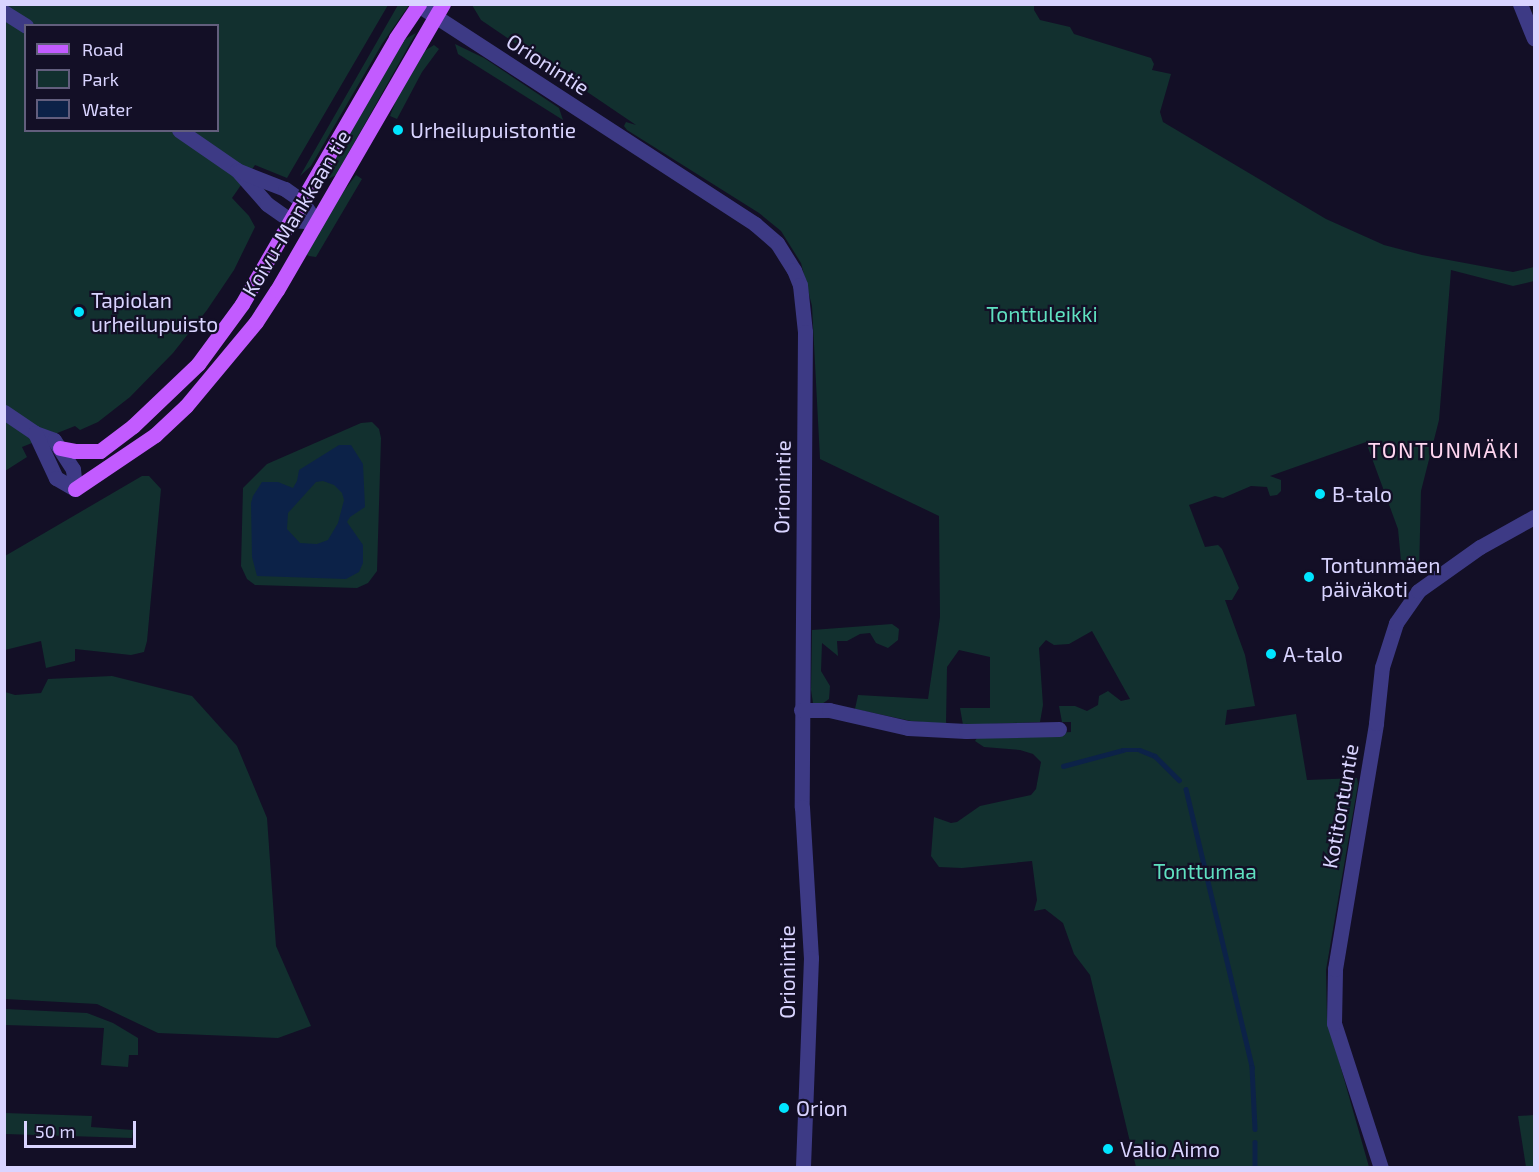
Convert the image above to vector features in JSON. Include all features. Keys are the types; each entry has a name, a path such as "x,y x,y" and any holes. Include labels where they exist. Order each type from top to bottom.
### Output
{"main road":[{"name":"Koivu-Mankkaan tie","path":"60,448 75,451 100,451 141,419 198,364 242,304 396,38 418,5"},
{"name":"Koivu-Mankkaan tie","path":"75,489 155,435 186,406 256,322 439,10"}],"street":[{"path":"1520,4 1534,38"},
{"name":"Orionintie","path":"418,5 439,10 756,224 777,243 794,270 804,309 805,332 801,710 802,807 811,958 803,1167"},
{"path":"4,12 24,25"},
{"path":"182,132 237,170 267,204 290,220 316,222"},
{"path":"237,170 276,184 301,200 316,222"},
{"path":"4,412 35,433 54,440 73,469 75,489"},
{"path":"35,433 56,478 75,489"},
{"name":"Kotitontuntie","path":"1381,1167 1334,1023 1335,969 1376,723 1382,667 1396,623 1418,591 1480,547 1534,517"},
{"path":"801,710 829,710 908,728 966,731 1059,729"}],"green space":[{"name":"Tapiolan urheilupuisto","path":"5,5 388,5 287,178 255,165 232,198 249,216 255,227 234,270 207,310 173,353 130,397 98,422 80,430 75,426 22,447 27,457 5,471"},
{"path":"398,5 409,5 382,44 311,166 300,176"},
{"name":"Tonttuleikki","path":"472,5 1034,5 1034,10 1040,20 1070,27 1074,34 1151,58 1154,64 1152,70 1171,74 1160,112 1163,122 1326,219 1384,245 1422,255 1513,272 1534,267 1534,281 1513,286 1451,270 1439,420 1421,491 1419,573 1407,571 1401,561 1398,529 1366,442 1270,476 1281,480 1281,491 1277,495 1270,496 1267,487 1251,486 1223,498 1215,496 1189,505 1205,547 1218,545 1222,549 1239,588 1232,600 1225,600 1245,655 1255,706 1227,710 1225,725 1296,714 1307,780 1357,778 1358,784 1326,970 1327,1019 1369,1167 1136,1167 1090,975 1074,954 1063,923 1045,909 1034,911 1037,900 1032,861 962,868 939,867 931,856 934,817 951,823 957,822 980,806 1031,795 1036,789 1041,762 1033,754 1020,750 984,747 975,741 977,738 1071,732 1071,722 1062,722 1059,706 1075,706 1087,711 1098,705 1099,696 1108,691 1121,701 1130,699 1092,631 1069,644 1054,645 1046,640 1039,648 1043,705 1040,722 963,725 960,708 990,708 990,657 959,650 947,667 946,724 911,721 855,709 858,695 928,699 940,617 939,516 820,459 812,306 801,263 781,231 759,213 627,130 624,126 626,122 636,125 481,20"},
{"path":"416,33 336,175 321,183 403,40"},
{"path":"455,44 484,58 559,108 563,120 458,54"},
{"path":"434,45 439,49 422,72 397,119 390,116 403,82 423,52"},
{"path":"356,175 362,179 316,257 304,253 329,211"},
{"path":"372,422 379,429 381,438 377,571 368,583 357,588 255,585 247,579 241,566 243,488 267,464 361,423"},
{"path":"142,476 149,476 161,489 147,641 144,652 131,655 75,649 75,661 46,668 41,641 5,650 5,556"},
{"path":"892,624 899,629 898,640 888,648 876,643 870,633 860,634 847,641 837,641 838,656 822,643 821,671 830,686 829,699 822,704 813,703 811,690 812,630"},
{"path":"112,676 192,696 237,746 267,818 276,946 311,1026 278,1038 158,1033 97,1004 5,999 5,692 15,695 41,693 48,679"},
{"path":"5,1009 87,1013 113,1023 138,1038 138,1055 129,1055 128,1067 101,1065 104,1028 5,1025"},
{"path":"5,1113 92,1116 91,1127 133,1130 132,1138 5,1134"},
{"path":"1534,1115 1534,1167 1526,1167 1518,1116"}],"water":[{"path":"339,445 351,445 363,464 365,507 350,517 347,522 363,545 363,563 359,572 346,579 257,576 252,557 251,503 253,496 262,482 278,482 293,488 299,470","holes":["323,481 334,485 342,493 344,500 338,523 328,540 317,544 300,543 287,529 288,513 316,482"]}],"waterway":[{"path":"1063,766 1123,750 1140,750 1155,756 1179,780"},
{"path":"1186,789 1252,1067 1255,1129"},
{"path":"1255,1142 1255,1168"}],"place":[{"name":"Urheilupuistontie","path":"398,130"},
{"name":"Tapiolan urheilupuisto","path":"79,312"},
{"name":"B-talo","path":"1320,494"},
{"name":"Tontunmäen päiväkoti","path":"1309,577"},
{"name":"A-talo","path":"1271,654"},
{"name":"Orion","path":"784,1108"},
{"name":"Valio Aimo","path":"1108,1149"}],"district":[{"name":"TONTUNMÄKI","path":"1444,450"}],"park label":[{"name":"Tonttumaa","path":"1205,871"}]}
